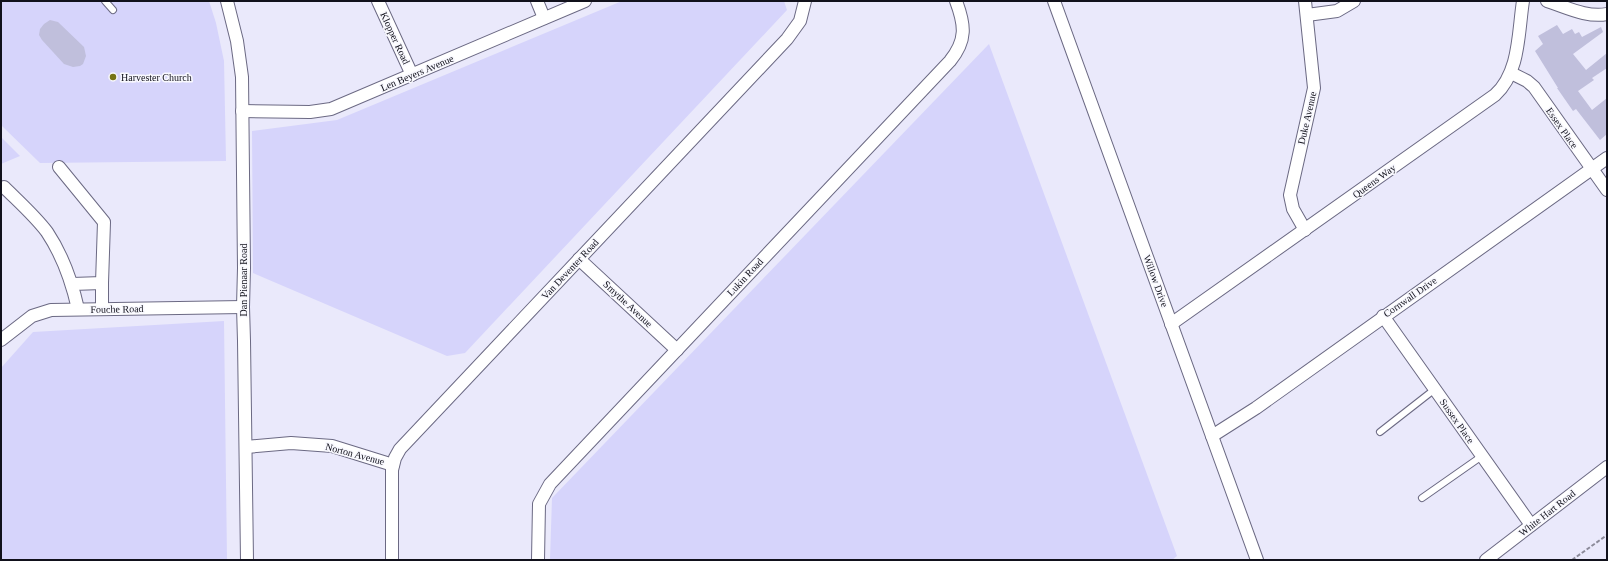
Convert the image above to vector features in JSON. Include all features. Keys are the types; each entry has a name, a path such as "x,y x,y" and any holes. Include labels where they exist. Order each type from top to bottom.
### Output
{"street":[{"name":"Dan Pienaar Road","path":"226,1 232,19 241,62 247,560"},
{"name":"Klopper Road","path":"378,1 412,75"},
{"path":"537,1 544,18"},
{"name":"Len Beyers Avenue","path":"242,111 310,112 331,109 585,1"},
{"name":"Van Deventer Road","path":"392,560 391,476 397,454 787,39 800,21 805,1"},
{"name":"Lukin Road","path":"538,560 538,510 539,504 548,488 956,53 962,40 963,29 956,1"},
{"name":"Willow Drive","path":"1054,1 1257,560"},
{"name":"Duke Avenue","path":"1305,1 1314,88 1290,195 1293,209 1305,230"},
{"path":"1307,15 1337,11 1354,1"},
{"name":"Queens Way","path":"1171,324 1495,95 1504,85 1511,73 1516,54 1522,1"},
{"path":"1546,1 1594,16 1607,14"},
{"name":"Essex Place","path":"1511,73 1527,81 1534,88 1607,190"},
{"name":"Cornwall Drive","path":"1212,436 1251,411 1607,158"},
{"path":"59,167 104,222 102,309"},
{"path":"4,187 46,232 62,259 72,284 78,309"},
{"name":"Smythe Avenue","path":"580,259 676,350"},
{"path":"72,284 102,283"},
{"name":"Fouche Road","path":"1,340 21,323 37,313 51,310 243,307"},
{"name":"Sussex Place","path":"1383,316 1531,525"},
{"name":"Norton Avenue","path":"246,447 291,443 332,446 393,465"},
{"name":"White Hart Road","path":"1486,560 1607,467"}],"lane":[{"path":"105,1 113,10"},
{"path":"1380,432 1435,390"},
{"path":"1422,498 1482,456"}],"path":[{"path":"1572,560 1607,535"}],"shaded area":[{"name":"Harvester Church","path":"1,1 209,1 216,23 224,61 226,161 40,163 1,125"},
{"path":"622,1 784,1 787,10 465,353 447,356 253,273 252,131 337,120"},
{"path":"989,44 1177,556 1172,560 550,560 552,498"},
{"path":"1,137 20,156 1,164"},
{"path":"224,321 227,560 1,560 1,368 33,332"}],"building":[{"path":"50,20 58,22 84,47 86,56 83,64 73,67 64,64 42,40 39,35 40,29"},
{"path":"1557,25 1563,34 1572,29 1575,34 1579,32 1582,37 1601,27 1603,32 1573,54 1586,70 1607,53 1607,68 1592,78 1594,80 1578,91 1592,110 1607,98 1607,134 1600,140 1576,109 1573,111 1557,88 1535,51 1543,44 1538,36"}],"place":[{"name":"Harvester Church","path":"113,77"}]}
